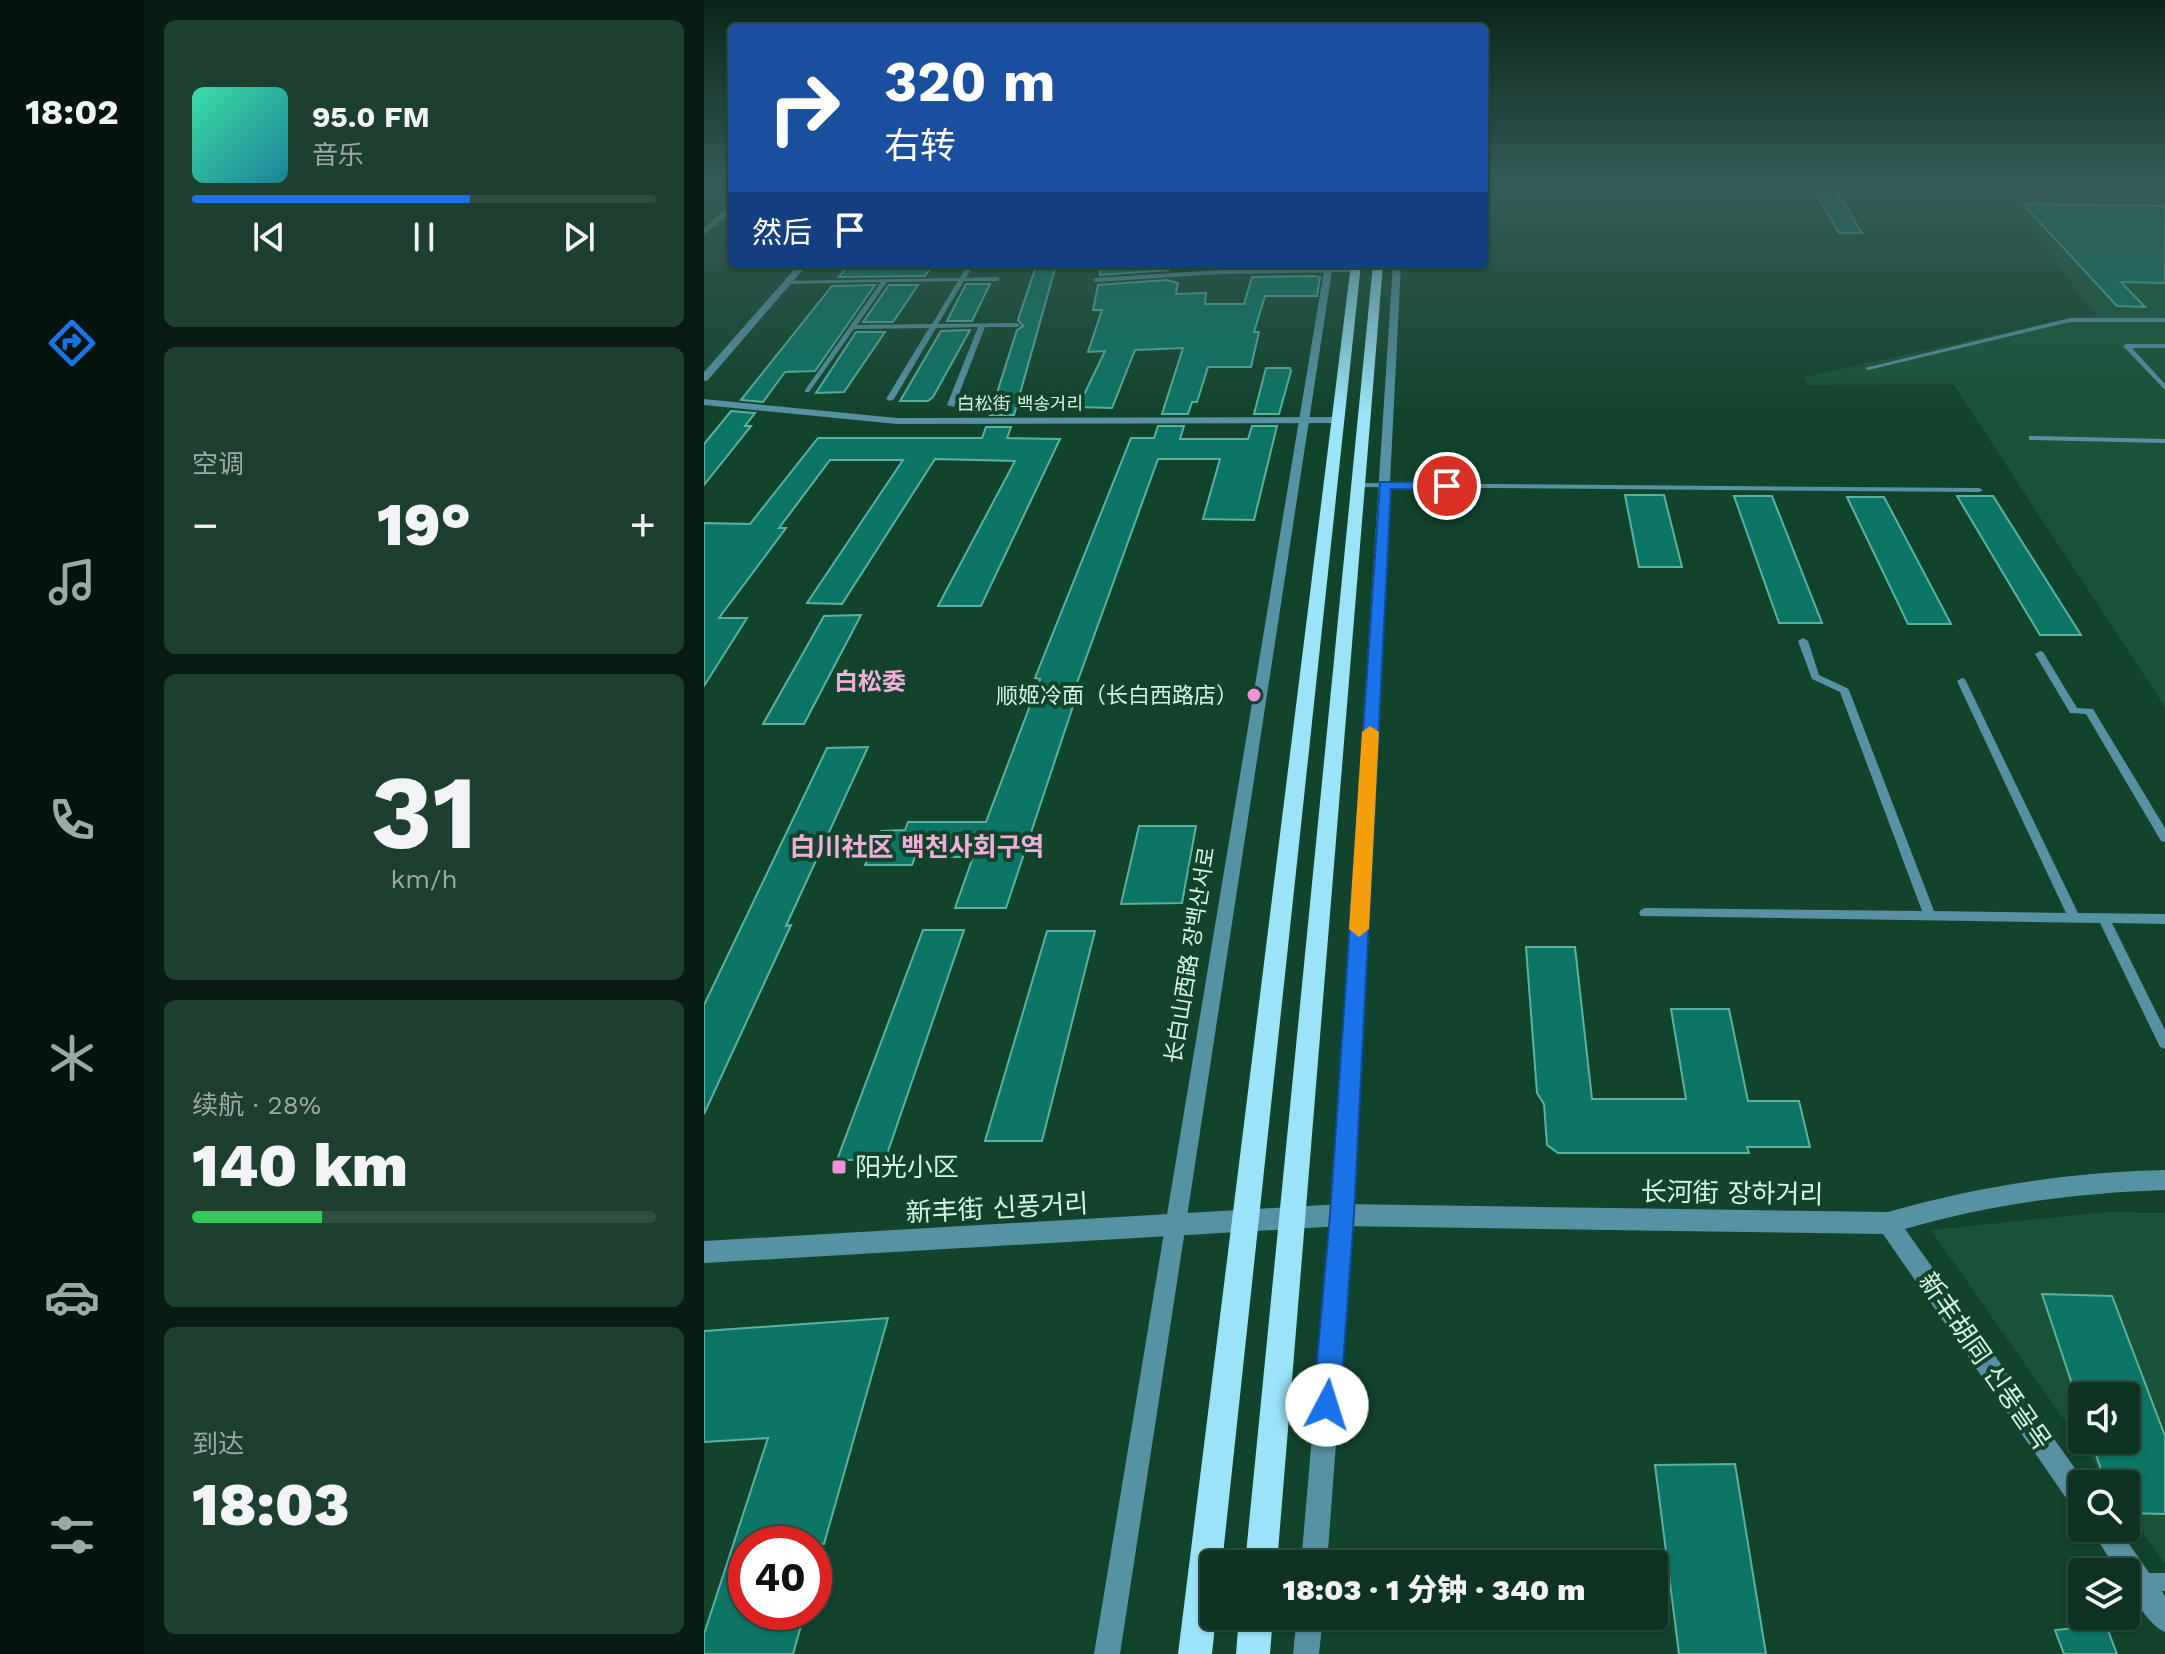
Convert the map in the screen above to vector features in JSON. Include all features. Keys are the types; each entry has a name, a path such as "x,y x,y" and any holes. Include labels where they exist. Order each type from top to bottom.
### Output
{"main road":[{"path":"1195,1654 1356,268"},
{"path":"1262,1550 1378,268"},
{"path":"1253,1654 1255,1630"}],"street":[{"path":"705,374 800,268"},
{"name":"长白山西路 장백산서로","path":"1107,1654 1328,268"},
{"path":"1315,1550 1342,1215 1397,268"},
{"name":"白松街 백송거리","path":"704,402 897,421 1338,420"},
{"name":"长河街 장하거리","path":"1293,1218 1342,1215 1888,1223 1951,1203 2039,1187 2165,1180"},
{"name":"新丰街 신풍거리","path":"704,1252 1293,1218"},
{"name":"新丰胡同 신풍골목","path":"1888,1223 2068,1479"},
{"path":"2116,1542 2153,1582 2165,1619"},
{"path":"1306,1654 1309,1630"}],"lane":[{"path":"890,399 969,268"},
{"path":"1214,268 1222,272"},
{"path":"1096,280 1328,268"},
{"path":"787,282 997,279"},
{"path":"807,391 885,281"},
{"path":"1868,368 2070,320 2165,320"},
{"path":"852,327 1017,325"},
{"path":"951,405 982,326"},
{"path":"2165,346 2126,346 2165,388"},
{"path":"2032,438 2165,441"},
{"path":"1358,485 1979,490"},
{"path":"1803,641 1815,677 1844,690 1930,916"},
{"path":"2040,654 2074,711 2089,711 2165,838"},
{"path":"1962,681 2074,918"},
{"path":"1645,913 2165,919"},
{"path":"2103,918 2165,1043"}],"shaded area":[{"path":"2053,259 2165,259 2165,707 1953,384 1808,385 1804,377 2074,317 2095,315"},
{"path":"2106,1212 2165,1213 2165,1564 2140,1529 2140,1470 2099,1470 2088,1454 2140,1454 2140,1382 2068,1382 2068,1425 1931,1230"}],"building":[{"path":"2074,259 2165,259 2165,283 2121,282 2145,307 2117,306"},
{"path":"846,268 930,268 925,276 839,277"},
{"path":"1035,268 1055,268 1014,415 990,415 1017,330 1023,326 1018,320"},
{"path":"1101,268 1169,268 1169,270 1100,275"},
{"path":"1252,277 1320,277 1317,296 1265,296 1254,332 1259,332 1251,367 1208,367 1197,402 1192,402 1188,414 1162,414 1183,348 1135,350 1112,408 1078,407 1105,351 1088,352 1102,310 1093,310 1098,285 1167,280 1178,283 1176,294 1206,293 1205,304 1244,304"},
{"path":"966,284 990,284 972,321 947,321"},
{"path":"875,285 815,371 785,372 763,402 741,400 832,286"},
{"path":"889,285 918,285 893,322 863,322"},
{"path":"970,330 933,397 928,401 900,401 941,331"},
{"path":"856,332 885,332 844,392 816,393"},
{"path":"1266,368 1290,368 1291,371 1279,414 1254,414"},
{"path":"731,411 755,413 745,426 751,426 704,485 704,444"},
{"path":"1158,426 1184,426 1180,439 1248,439 1252,426 1277,426 1254,520 1203,519 1220,459 1158,459 1073,694 1077,694 1006,908 955,908 973,857 915,857 912,865 865,865 881,831 905,830 908,822 986,822 1040,679 1035,678 1131,438 1154,438"},
{"path":"986,427 1011,427 1007,438 1060,439 981,606 938,606 1015,461 935,459 842,604 807,603 903,460 830,460 779,528 786,528 719,618 747,618 704,686 704,523 750,524 818,438 982,438"},
{"path":"1625,495 1664,495 1682,567 1639,567"},
{"path":"1734,496 1772,496 1822,623 1779,623"},
{"path":"1957,496 1993,496 2081,635 2040,635"},
{"path":"1847,497 1884,497 1951,624 1908,624"},
{"path":"861,615 804,724 763,724 824,616"},
{"path":"868,747 704,1114 704,1005 827,748"},
{"path":"1139,826 1196,826 1182,903 1121,904"},
{"path":"923,930 964,930 885,1160 837,1160"},
{"path":"1047,931 1095,931 1042,1141 985,1141"},
{"path":"1526,947 1575,947 1592,1099 1686,1099 1671,1009 1729,1009 1748,1101 1799,1101 1810,1147 1747,1147 1749,1153 1558,1153 1547,1145 1544,1104 1537,1093"},
{"path":"2042,1294 2112,1296 2165,1436 2165,1514 2140,1513 2140,1470 2101,1470 2096,1454 2140,1454 2140,1382 2071,1382"},
{"path":"888,1318 829,1526 739,1526 768,1438 704,1442 704,1331"},
{"path":"1735,1464 1766,1654 1679,1654 1655,1465"},
{"path":"728,1560 728,1630 800,1630 793,1654 704,1654 704,1634"},
{"path":"2055,1630 2108,1630 2117,1654 2064,1654"}],"slow traffic":[{"path":"1359,929 1370,732"}],"place":[{"name":"顺姬冷面（长白西路店）","path":"1254,695"},
{"name":"阳光小区","path":"839,1167"}],"district":[{"name":"白松委","path":"870,682"},
{"name":"白川社区 백천사회구역","path":"917,847"}],"route":[{"path":"1327,1405 1342,1215 1385,485 1447,486"}]}
